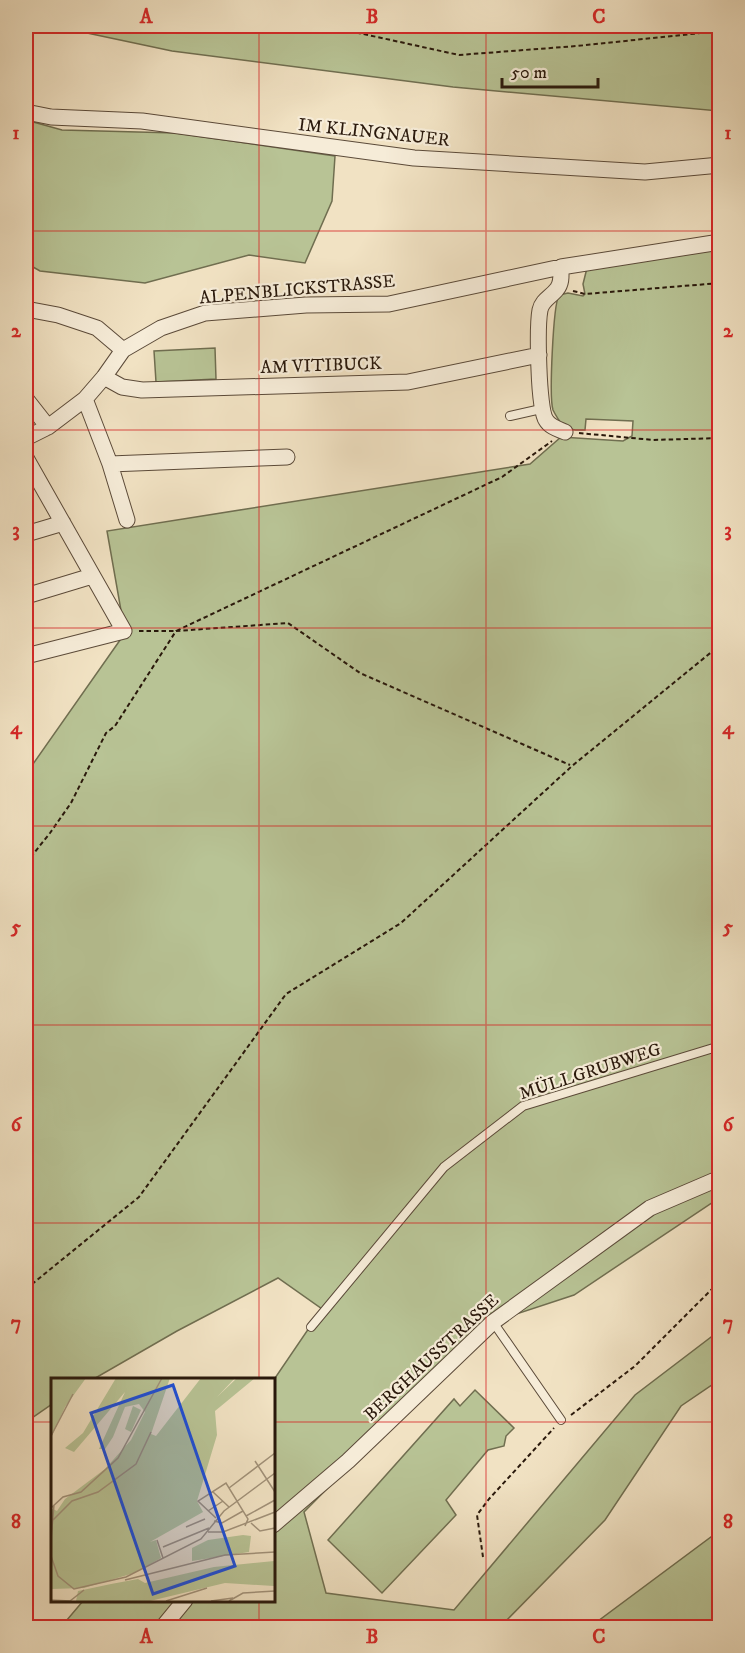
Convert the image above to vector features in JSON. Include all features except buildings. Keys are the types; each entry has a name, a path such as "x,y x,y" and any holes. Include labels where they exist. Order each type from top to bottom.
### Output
{"street":[{"name":"IM KLINGNAUER","path":"26,112 51,117 142,122 414,158 645,172 720,165"},
{"name":"ALPENBLICKSTRASSE","path":"26,438 48,427 85,399 123,350 161,328 205,313 306,304 389,304 561,275 720,242"},
{"path":"561,275 556,290 546,298 540,309 539,355 541,409 546,420 565,432"},
{"path":"26,309 58,315 97,328 123,350"},
{"name":"AM VITIBUCK","path":"104,377 122,387 142,390 408,382 539,355"},
{"path":"26,399 48,427"},
{"path":"85,399 110,464 127,520"},
{"path":"110,464 287,457"},
{"path":"26,458 124,631 26,656"},
{"path":"26,534 63,523"},
{"path":"26,597 92,576"},
{"name":"BERGHAUSSTRASSE","path":"274,1524 348,1461 493,1323 650,1208 720,1178"},
{"path":"162,1628 183,1602"}],"lane":[{"path":"510,416 541,409"},
{"name":"MÜLLGRUBWEG","path":"311,1327 444,1167 524,1106 720,1046"},
{"path":"493,1323 561,1420"}],"path":[{"path":"327,26 459,55 577,46 720,31"},
{"path":"561,275 573,291 585,294 720,283"},
{"path":"26,863 71,802 106,733 116,726 176,631 501,477 565,432 653,440 720,438"},
{"path":"124,631 176,631 288,623 360,673 572,766"},
{"path":"26,1289 139,1197 285,994 401,922 572,766 720,645"},
{"path":"483,1557 477,1515 489,1499 561,1420 573,1414 635,1366 720,1281"}],"green space":[{"path":"54,26 719,26 719,111 453,87 172,51"},
{"path":"26,120 62,130 176,133 335,156 332,201 305,263 249,255 145,283 40,271 26,263"},
{"path":"719,247 719,1198 574,1295 492,1322 304,1512 326,1593 454,1610 635,1395 719,1331 719,1380 681,1406 605,1520 500,1627 61,1627 82,1602 274,1602 274,1380 322,1309 278,1278 177,1331 95,1378 51,1378 51,1405 26,1422 26,774 125,633 107,531 530,464 561,437 623,441 632,436 633,421 586,419 585,430 574,430 563,425 553,410 552,352 557,303 559,295 568,293 583,296 585,294 583,284 587,268"},
{"path":"215,348 216,379 156,382 154,351"},
{"path":"475,1390 514,1428 506,1436 504,1446 488,1450 446,1500 456,1515 382,1593 328,1540 454,1399 460,1406"},
{"path":"719,1531 719,1620 709,1627 590,1627"}]}
